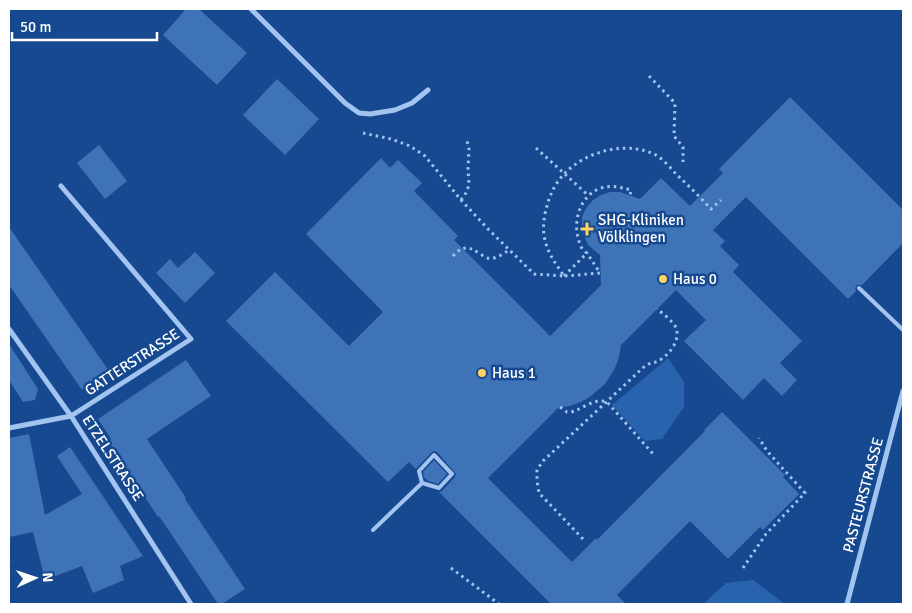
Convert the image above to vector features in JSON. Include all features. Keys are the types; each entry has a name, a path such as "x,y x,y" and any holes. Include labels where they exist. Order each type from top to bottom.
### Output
{"street":[{"path":"252,9 346,103 359,113 370,114 395,110 412,103 428,90"},
{"name":"GATTERSTRASSE","path":"9,428 71,416 191,339 61,186"},
{"name":"ETZELSTRASSE","path":"9,329 71,416 191,604"},
{"name":"PASTEURSTRASSE","path":"847,604 903,392"}],"lane":[{"path":"859,288 903,330"},
{"path":"434,454 452,474 439,488 422,483 418,471 434,454"},
{"path":"373,530 422,483"}],"path":[{"path":"649,76 675,103 674,136 683,147 683,162"},
{"path":"363,133 391,139 410,146 425,156 461,200 534,274 564,276 600,273 580,246 576,228 579,210 589,196 599,189 614,186 623,188 631,190 630,196"},
{"path":"461,200 469,185 469,149 467,141"},
{"path":"536,148 589,196"},
{"path":"564,276 551,257 544,238 544,217 551,193 564,173 582,160 599,152 636,148 654,154 664,162 711,209 720,200"},
{"path":"599,189 601,195"},
{"path":"579,210 584,212"},
{"path":"453,256 463,248 473,249 487,258 499,257 509,250"},
{"path":"564,276 586,254"},
{"path":"583,539 540,493 537,470 543,462 646,364 659,360 672,350 677,330 657,309"},
{"path":"560,407 566,412 572,412 591,403 598,401 606,402 654,455"},
{"path":"743,568 766,534 805,493 776,461 759,438"},
{"path":"451,568 499,604"}],"shaded area":[{"path":"668,358 684,382 684,407 662,439 645,441 612,405"},
{"path":"753,580 785,604 703,604 726,583"}],"building":[{"path":"186,9 199,9 247,53 217,85 163,35"},
{"path":"277,79 319,119 285,155 243,115"},
{"path":"790,97 903,210 903,243 862,285 857,285 856,291 848,299 746,197 713,230 725,241 720,246 739,265 733,272 802,341 780,363 797,380 782,396 764,378 743,400 684,341 706,320 676,290 621,345 615,368 605,384 581,402 558,408 488,478 572,562 596,538 597,540 722,412 785,475 783,477 799,494 763,530 760,527 728,559 690,521 617,595 626,604 551,604 439,492 456,474 437,452 432,452 416,469 409,462 388,482 226,321 275,272 349,346 383,312 306,234 381,158 390,168 398,160 422,183 414,191 458,236 454,240 550,336 601,285 600,255 588,245 582,227 582,217 586,208 593,200 610,192 620,192 640,199 661,178 690,206 723,173 719,169"},
{"path":"99,145 127,181 105,199 77,163"},
{"path":"9,227 109,371 82,390 9,285"},
{"path":"195,252 215,273 185,303 156,273 170,259 178,268"},
{"path":"9,344 38,389 35,400 23,402 9,380"},
{"path":"186,360 211,396 147,439 245,589 222,604 218,604 158,517 108,441 111,439 98,419"},
{"path":"29,434 45,515 82,494 57,456 70,447 143,556 120,566 124,580 93,593 82,566 45,580 33,532 9,537 9,438"},
{"path":"434,460 447,474 438,484 428,481 424,477 423,472"}],"place":[{"name":"SHG-Kliniken Völklingen","path":"587,229"},
{"name":"Haus 0","path":"663,279"},
{"name":"Haus 1","path":"482,373"}]}
